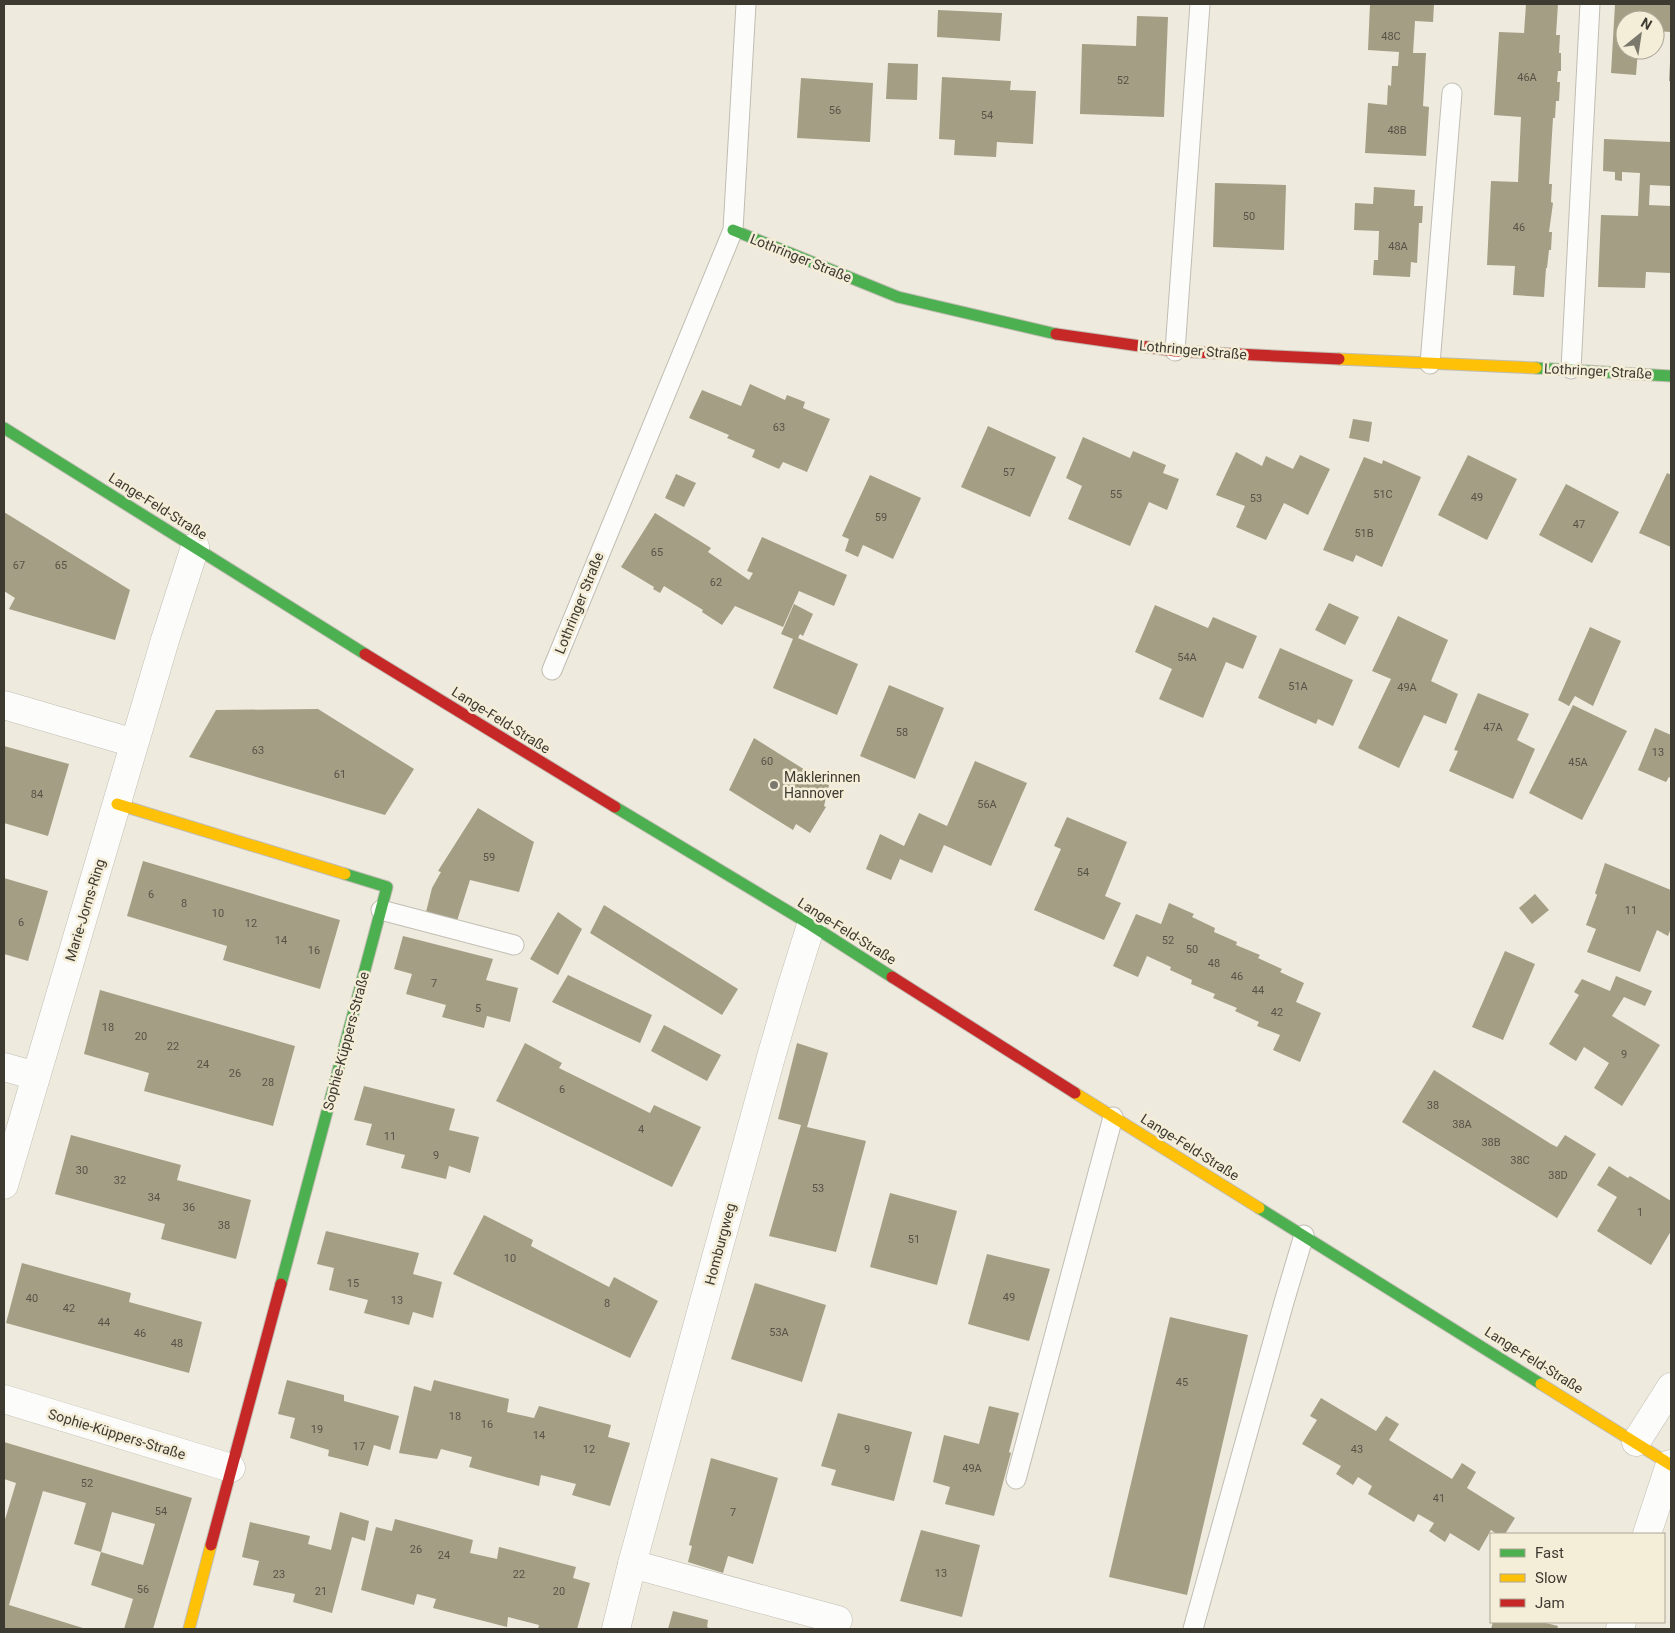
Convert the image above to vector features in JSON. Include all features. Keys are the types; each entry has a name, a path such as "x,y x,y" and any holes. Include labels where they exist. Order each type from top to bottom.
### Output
{"street":[{"name":"Lothringer Straße","path":"733,230 898,296 1053,334 1175,351 1571,369 1671,376"},
{"name":"Lange-Feld-Straße","path":"4,428 507,742 811,925 1113,1117 1670,1464"},
{"name":"Marie-Jorns-Ring","path":"4,1185 116,804 195,547"},
{"path":"4,705 134,744"},
{"name":"Sophie-Küppers-Straße","path":"116,804 387,887 230,1468 189,1629"},
{"name":"Homburgweg","path":"616,1629 632,1564 790,992 811,925"},
{"path":"4,1067 36,1076"},
{"path":"1636,1442 1671,1387"},
{"name":"Sophie-Küppers-Straße","path":"4,1399 230,1468"},
{"path":"1647,1533 1670,1464"},
{"path":"632,1564 838,1620"}],"lane":[{"name":"Lothringer Straße","path":"552,670 733,230 746,4"},
{"path":"1175,351 1200,4"},
{"path":"1571,369 1590,4"},
{"path":"1430,364 1452,93"},
{"path":"381,910 514,945"},
{"path":"1016,1479 1113,1117"},
{"path":"1193,1629 1304,1235"}],"building":[{"path":"1370,4 1434,4 1433,22 1415,21 1413,53 1426,53 1423,106 1429,107 1426,156 1365,153 1368,103 1387,105 1388,85 1391,86 1392,66 1398,66 1399,52 1368,50"},
{"path":"1526,4 1558,4 1556,35 1560,35 1561,71 1558,71 1557,82 1560,82 1559,101 1556,101 1555,118 1553,118 1549,184 1552,184 1551,202 1553,203 1549,232 1552,232 1551,250 1549,250 1546,268 1544,297 1513,295 1515,266 1487,265 1491,181 1518,182 1521,117 1494,115 1499,32 1524,33"},
{"path":"1615,4 1671,4 1671,32 1665,32 1665,10 1615,10 1615,60 1637,60 1636,75 1611,73"},
{"path":"938,10 1002,13 1000,41 937,37"},
{"path":"1137,16 1168,17 1164,117 1080,114 1082,44 1136,46"},
{"path":"1670,62 1671,81 1669,81"},
{"path":"888,63 918,64 917,100 886,99"},
{"path":"942,77 1011,81 1010,90 1036,91 1033,144 997,142 996,157 954,155 955,140 939,139"},
{"path":"801,78 873,83 870,142 797,138"},
{"path":"1604,139 1671,142 1671,186 1650,185 1649,205 1671,206 1671,273 1646,272 1645,288 1598,287 1601,215 1638,216 1640,173 1622,172 1622,181 1615,180 1615,172 1603,171"},
{"path":"1215,183 1286,185 1284,250 1213,247"},
{"path":"1374,187 1415,190 1414,206 1423,206 1422,223 1419,223 1417,263 1411,262 1410,277 1373,275 1374,260 1378,260 1379,231 1354,230 1355,203 1373,204"},
{"path":"750,384 785,400 787,395 805,402 803,408 830,419 807,472 783,462 779,469 752,457 755,450 727,438 729,435 689,418 702,390 741,406"},
{"path":"1353,419 1372,422 1369,442 1349,438"},
{"path":"988,426 1056,457 1030,517 961,487"},
{"path":"1083,437 1130,458 1133,451 1166,465 1163,473 1179,479 1167,510 1149,502 1130,546 1068,519 1082,486 1066,478"},
{"path":"1236,452 1262,466 1266,456 1293,469 1300,455 1330,469 1308,515 1284,503 1266,540 1236,527 1245,506 1216,495"},
{"path":"1468,455 1517,479 1487,540 1438,515"},
{"path":"1364,457 1382,464 1383,460 1421,477 1382,567 1356,555 1353,562 1323,550"},
{"path":"1667,473 1671,475 1671,547 1639,533"},
{"path":"676,474 696,483 684,507 665,498"},
{"path":"870,475 921,498 893,559 863,545 858,557 845,551 849,539 842,536"},
{"path":"1566,484 1619,512 1592,563 1539,535"},
{"path":"4,512 130,590 115,640 9,609 15,598 4,591"},
{"path":"655,513 711,548 708,552 749,580 753,573 747,571 762,537 847,575 834,606 799,591 783,627 735,606 722,625 702,612 703,610 664,586 660,593 653,589 654,587 621,567"},
{"path":"1329,603 1359,617 1345,645 1315,630"},
{"path":"794,604 813,614 803,636 800,634 798,638 858,664 837,715 773,688 793,639 781,634"},
{"path":"1155,605 1208,628 1213,617 1257,636 1243,669 1226,662 1203,718 1159,699 1172,669 1135,652"},
{"path":"1398,616 1448,640 1431,681 1458,694 1446,724 1424,715 1399,768 1358,748 1391,679 1372,671"},
{"path":"1590,627 1621,641 1593,706 1575,696 1569,706 1558,700"},
{"path":"1280,648 1353,680 1333,726 1318,719 1316,724 1258,698"},
{"path":"889,685 944,708 915,779 860,756"},
{"path":"1478,693 1529,714 1517,740 1535,749 1513,799 1449,771 1458,751 1454,750"},
{"path":"1573,705 1627,731 1582,820 1529,793"},
{"path":"318,709 414,769 385,815 189,757 216,710"},
{"path":"1655,728 1671,735 1671,778 1669,777 1666,782 1638,770"},
{"path":"754,738 829,785 824,806 826,807 810,833 796,824 793,830 729,790"},
{"path":"4,746 69,764 48,836 4,823"},
{"path":"975,761 1027,783 991,866 944,845 932,873 900,859 891,880 866,869 880,834 904,846 919,813 947,826"},
{"path":"478,808 534,842 519,892 470,880 457,921 426,912 432,888 441,872 438,871"},
{"path":"1067,817 1127,842 1105,896 1121,903 1104,940 1034,910 1061,849 1054,846"},
{"path":"143,861 340,920 320,989 223,960 227,946 127,916"},
{"path":"1605,863 1671,890 1671,928 1668,936 1657,930 1640,972 1587,952 1596,929 1586,925 1597,895 1595,893"},
{"path":"4,878 48,891 28,961 4,954"},
{"path":"1535,894 1549,910 1532,924 1519,908"},
{"path":"1169,903 1194,914 1192,917 1215,928 1214,932 1237,942 1236,945 1260,955 1258,958 1282,969 1280,972 1304,983 1296,1002 1321,1013 1300,1062 1273,1050 1280,1035 1257,1026 1259,1022 1235,1011 1237,1008 1213,998 1215,994 1191,984 1192,980 1170,970 1171,967 1147,956 1138,977 1113,966 1136,914 1161,924"},
{"path":"604,905 738,989 722,1015 590,933"},
{"path":"558,912 582,929 558,975 530,959"},
{"path":"403,936 493,959 486,980 518,988 510,1022 487,1016 484,1028 442,1017 446,1005 406,994 412,974 394,969"},
{"path":"1505,951 1535,964 1503,1040 1472,1027"},
{"path":"568,975 652,1015 640,1043 552,1002"},
{"path":"1616,976 1652,991 1645,1006 1624,997 1612,1016 1660,1045 1622,1106 1594,1088 1609,1063 1584,1047 1576,1061 1549,1044 1579,995 1574,992 1582,979 1610,991"},
{"path":"100,990 295,1046 273,1126 144,1091 149,1073 84,1054"},
{"path":"664,1025 721,1055 707,1081 651,1051"},
{"path":"525,1043 562,1063 559,1068 650,1113 654,1105 701,1127 672,1187 496,1101"},
{"path":"797,1043 828,1053 807,1127 866,1141 836,1252 769,1236 801,1125 778,1119"},
{"path":"1434,1070 1551,1144 1557,1147 1565,1135 1596,1154 1557,1218 1402,1122"},
{"path":"364,1086 455,1109 449,1130 479,1137 470,1173 449,1166 446,1179 401,1168 405,1155 366,1145 372,1124 354,1120"},
{"path":"71,1135 181,1165 177,1180 251,1200 236,1259 161,1239 165,1224 55,1194"},
{"path":"1609,1166 1628,1178 1630,1176 1671,1201 1671,1231 1651,1265 1597,1231 1617,1197 1597,1185"},
{"path":"890,1193 957,1211 937,1285 870,1267"},
{"path":"484,1215 533,1240 531,1246 609,1287 614,1277 658,1301 630,1358 453,1274"},
{"path":"326,1231 419,1253 413,1274 442,1282 433,1318 413,1312 409,1325 364,1313 368,1300 329,1290 334,1268 317,1264"},
{"path":"987,1254 1050,1269 1029,1341 968,1324"},
{"path":"22,1263 131,1293 129,1302 202,1322 189,1373 6,1323"},
{"path":"755,1283 826,1305 802,1382 731,1359"},
{"path":"1170,1317 1248,1335 1187,1595 1109,1577"},
{"path":"287,1380 344,1395 344,1401 399,1416 390,1450 374,1445 368,1466 328,1456 329,1450 290,1438 295,1418 278,1414"},
{"path":"434,1380 509,1399 507,1412 534,1418 539,1406 611,1425 608,1437 630,1443 610,1506 572,1495 576,1484 541,1475 539,1486 469,1467 472,1457 441,1449 437,1459 399,1453 414,1386 431,1391"},
{"path":"1321,1398 1376,1431 1386,1416 1399,1424 1389,1440 1452,1479 1462,1463 1476,1472 1467,1488 1515,1518 1506,1533 1496,1533 1491,1530 1479,1551 1450,1533 1445,1542 1429,1531 1434,1523 1418,1514 1414,1522 1368,1494 1372,1486 1358,1477 1353,1485 1336,1474 1341,1466 1302,1444 1317,1420 1310,1416"},
{"path":"989,1406 1019,1413 1009,1452 1011,1453 994,1516 945,1504 950,1487 933,1482 944,1435 979,1444"},
{"path":"838,1413 912,1432 894,1501 831,1485 836,1470 821,1466"},
{"path":"4,1442 192,1498 153,1629 124,1629 133,1599 91,1585 101,1552 74,1544 86,1503 43,1491 9,1605 86,1629 4,1629 4,1523 16,1483 4,1479","holes":["112,1512 155,1524 143,1565 101,1552"]},
{"path":"711,1458 778,1478 753,1564 728,1556 723,1573 688,1562 692,1546 689,1545"},
{"path":"340,1512 369,1521 365,1541 352,1537 332,1613 293,1602 295,1594 253,1585 259,1561 242,1557 250,1522 310,1536 308,1544 331,1550"},
{"path":"395,1519 473,1540 470,1553 497,1559 499,1547 576,1567 573,1578 590,1583 577,1629 538,1629 539,1625 508,1617 507,1627 433,1608 436,1599 417,1594 414,1605 361,1590 376,1527 392,1531"},
{"path":"921,1530 980,1545 962,1617 900,1601"},
{"path":"673,1611 708,1620 707,1627 711,1629 668,1629"},
{"path":"1493,1623 1546,1623 1558,1626 1557,1629 1491,1629"}],"traffic: fast":[{"path":"733,230 898,297 1056,334"},
{"path":"1536,368 1671,376"},
{"path":"4,428 365,654"},
{"path":"615,807 811,925 892,977"},
{"path":"281,1284 387,887 345,874"},
{"path":"1259,1208 1541,1384"}],"traffic: slow":[{"path":"1339,359 1536,368"},
{"path":"117,804 345,874"},
{"path":"1075,1093 1259,1208"},
{"path":"1541,1384 1671,1465"},
{"path":"189,1629 211,1545"}],"traffic: jam":[{"path":"1056,334 1175,351 1339,359"},
{"path":"365,654 615,807"},
{"path":"892,977 1075,1093"},
{"path":"211,1545 281,1284"}],"place":[{"name":"Maklerinnen Hannover","path":"774,785"}]}
